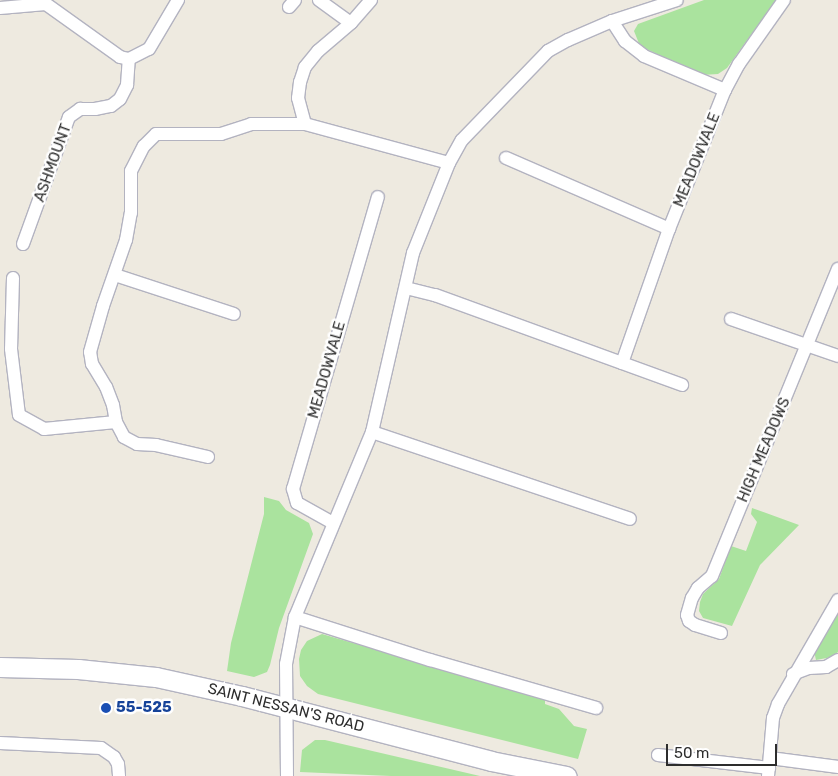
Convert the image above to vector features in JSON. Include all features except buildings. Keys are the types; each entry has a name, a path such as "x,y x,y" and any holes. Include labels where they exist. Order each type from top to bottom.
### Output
{"main road":[{"name":"SAINT NESSAN'S ROAD","path":"0,667 78,669 156,677 491,761 567,776"}],"street":[{"path":"0,8 46,2 120,57 129,59 148,49 178,0"},
{"path":"319,0 350,23"},
{"path":"305,124 298,98 300,82 305,68 318,50 350,23 371,0"},
{"path":"287,776 286,664 295,617 372,432 413,253 449,163 462,140 548,51 612,21 677,0"},
{"name":"MEADOWVALE","path":"622,363 668,229 725,90 739,64 784,0"},
{"path":"612,21 625,41 644,56 725,90"},
{"name":"ASHMOUNT","path":"23,244 69,117 80,109 111,106 120,99 127,85 129,59"},
{"path":"208,457 156,445 137,444 124,437 116,422 113,404 92,364 90,352 103,306 126,240 131,213 131,171 144,146 156,134 222,134 251,124 305,124 449,163"},
{"path":"506,158 668,229"},
{"name":"MEADOWVALE","path":"333,523 297,503 293,489 378,197"},
{"name":"HIGH MEADOWS","path":"721,633 695,625 687,615 692,598 698,588 712,576 838,269"},
{"path":"115,275 234,314"},
{"path":"13,278 11,349 19,415 44,429 116,422"},
{"path":"406,288 435,295 682,385"},
{"path":"731,319 838,356"},
{"path":"372,432 630,520"},
{"path":"769,768 774,718 778,704 793,674 838,600"},
{"path":"295,617 430,660 596,708"},
{"path":"793,674 809,668 826,667 838,660"},
{"path":"0,743 101,748 114,757 118,764 119,776"},
{"path":"658,755 769,768 838,767"}],"green space":[{"path":"704,0 776,0 727,68 718,74 702,75 640,46 634,31 638,24"},
{"path":"264,497 279,501 286,510 309,523 313,534 279,628 270,665 267,672 254,677 227,671 231,643 264,514"},
{"path":"752,508 799,525 760,565 732,626 703,618 699,611 703,594 719,579 731,546 746,551 757,522 751,514"},
{"path":"838,610 838,652 832,657 816,660 814,651"},
{"path":"322,634 545,699 545,704 559,709 574,726 587,729 578,759 318,694 307,686 300,676 299,659 301,650 307,641"},
{"path":"315,740 325,740 480,776 391,776 300,772 302,750"}],"place":[{"name":"55-525","path":"106,708"}]}
